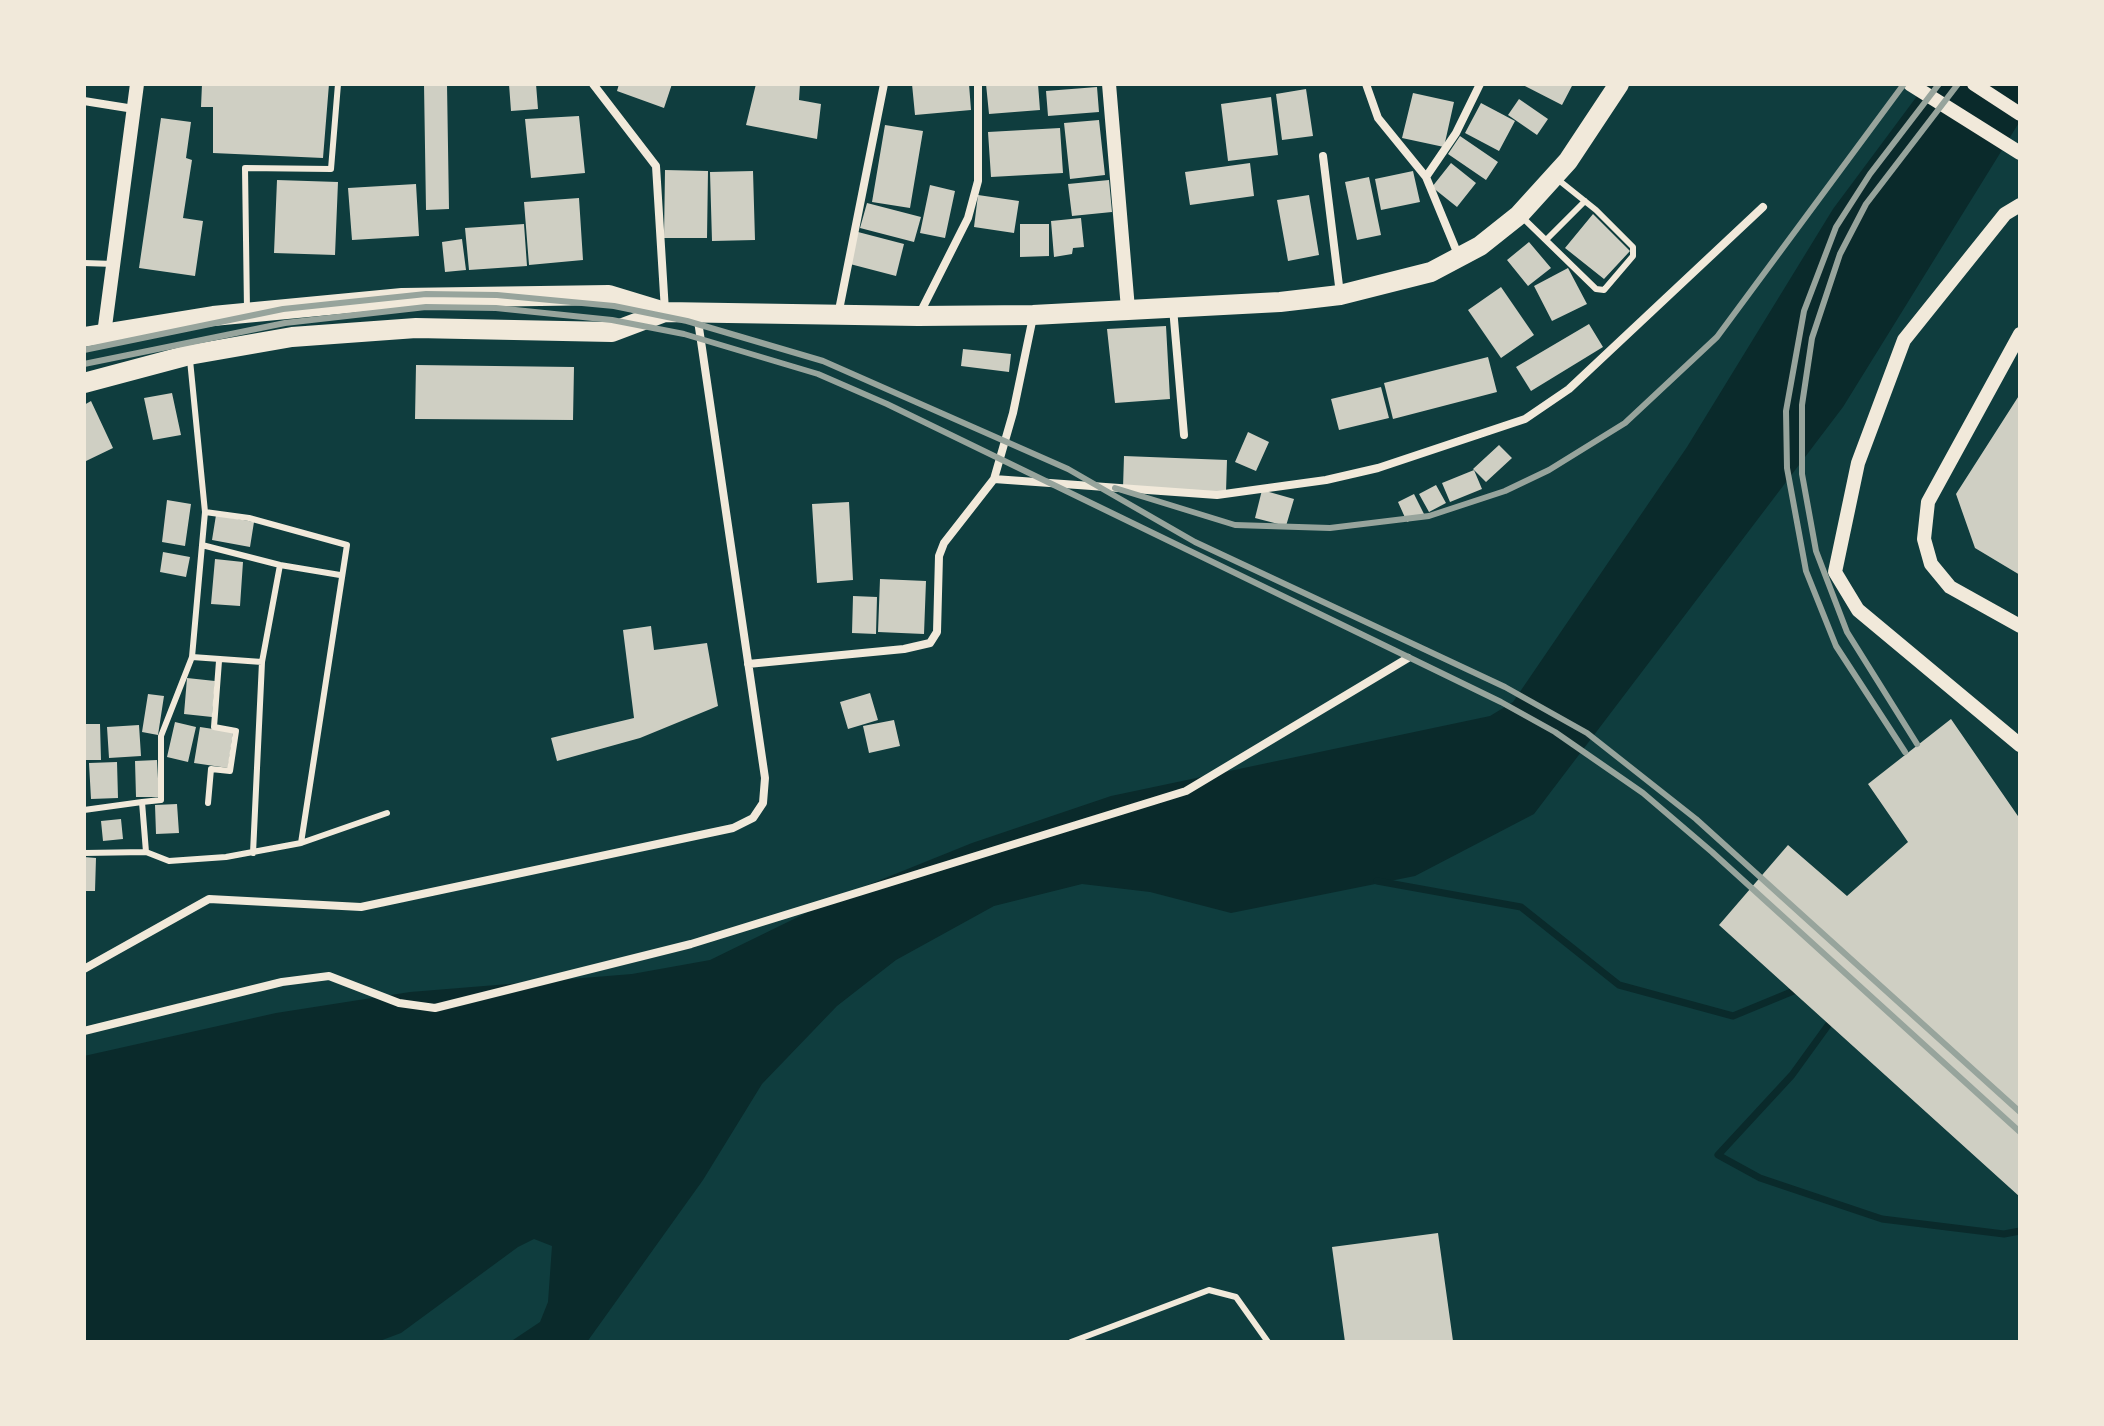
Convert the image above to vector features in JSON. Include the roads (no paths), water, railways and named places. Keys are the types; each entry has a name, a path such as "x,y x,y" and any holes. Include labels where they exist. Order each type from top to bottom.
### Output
{"main road":[{"path":"94,335 247,312 402,298 609,295 665,312 918,316 1033,315 1280,302 1340,295 1431,272 1459,257 1519,215 1554,176 1619,84"},
{"path":"84,383 189,355 292,337 416,328 612,332 665,312"}],"street":[{"path":"94,335 114,264 137,84"},
{"path":"838,315 884,84"},
{"path":"918,316 968,218 978,181 978,84"},
{"path":"1109,84 1128,309"},
{"path":"1366,84 1378,118 1426,177 1459,257"},
{"path":"1426,177 1456,133 1480,84"},
{"path":"1910,84 2020,153"},
{"path":"1974,84 2020,114"},
{"path":"596,85 656,166 665,312"},
{"path":"84,101 134,109"},
{"path":"1323,156 1340,295"},
{"path":"2020,205 2005,214 1904,340 1858,463 1835,572 1858,610 2020,745"},
{"path":"994,479 1217,495 1326,480 1378,468 1525,419 1569,389 1763,207"},
{"path":"1173,307 1184,435"},
{"path":"84,969 209,899 361,907 733,828 753,818 763,803 765,778 697,313"},
{"path":"748,664 904,649 930,643 937,632 939,556 944,543 994,479 1013,413 1033,315"},
{"path":"2020,334 1928,502 1924,539 1931,564 1950,587 2020,626"},
{"path":"84,1031 282,982 329,976 399,1003 435,1008 691,944 1186,791 1408,658"}],"lane":[{"path":"247,312 245,168 331,169 338,84"},
{"path":"1519,215 1596,289 1604,290 1633,256 1633,247 1554,176"},
{"path":"1546,240 1585,201"},
{"path":"84,263 114,264"},
{"path":"84,810 161,800 161,736 192,657 205,512 189,355"},
{"path":"205,512 249,518 347,545 301,843"},
{"path":"202,545 280,565 340,575"},
{"path":"253,853 262,662 280,565"},
{"path":"192,657 262,662"},
{"path":"208,803 211,769 230,771 236,731 214,727 219,661"},
{"path":"142,802 146,852"},
{"path":"84,853 146,852 169,861 253,853 301,843 387,813"},
{"path":"1071,1342 1209,1290 1236,1297 1268,1342"}],"water":[{"path":"1926,84 2020,84 2020,121 1843,407 1534,814 1415,876 1231,913 1150,892 1082,884 994,906 896,960 837,1006 762,1084 703,1180 587,1342 510,1342 540,1322 548,1302 552,1246 534,1239 518,1247 401,1333 377,1342 84,1342 84,1056 276,1013 410,992 632,974 710,960 843,895 972,843 1111,796 1490,716 1513,702 1687,447 1833,209"}],"waterway":[{"path":"1377,881 1521,907 1619,985 1733,1016 1796,990 1801,993"},
{"path":"1834,1017 1792,1075 1718,1155 1760,1178 1882,1219 2004,1234 2020,1231"}],"railway":[{"path":"1115,488 1235,525 1330,528 1429,516 1505,491 1549,470 1625,423 1717,337 1904,84"},
{"path":"1905,752 1836,646 1806,571 1787,468 1786,411 1804,311 1836,227 1870,174 1939,84"},
{"path":"1917,744 1847,632 1816,551 1802,474 1802,405 1812,338 1840,254 1866,204 1958,84"},
{"path":"84,350 283,309 426,294 497,295 614,306 687,321 823,361 1068,469 1195,542 1505,687 1587,733 1696,819 2020,1112"},
{"path":"84,364 285,323 426,307 496,308 612,320 684,334 818,374 887,404 1501,702 1555,732 1643,793 1712,852 2020,1132"}]}
